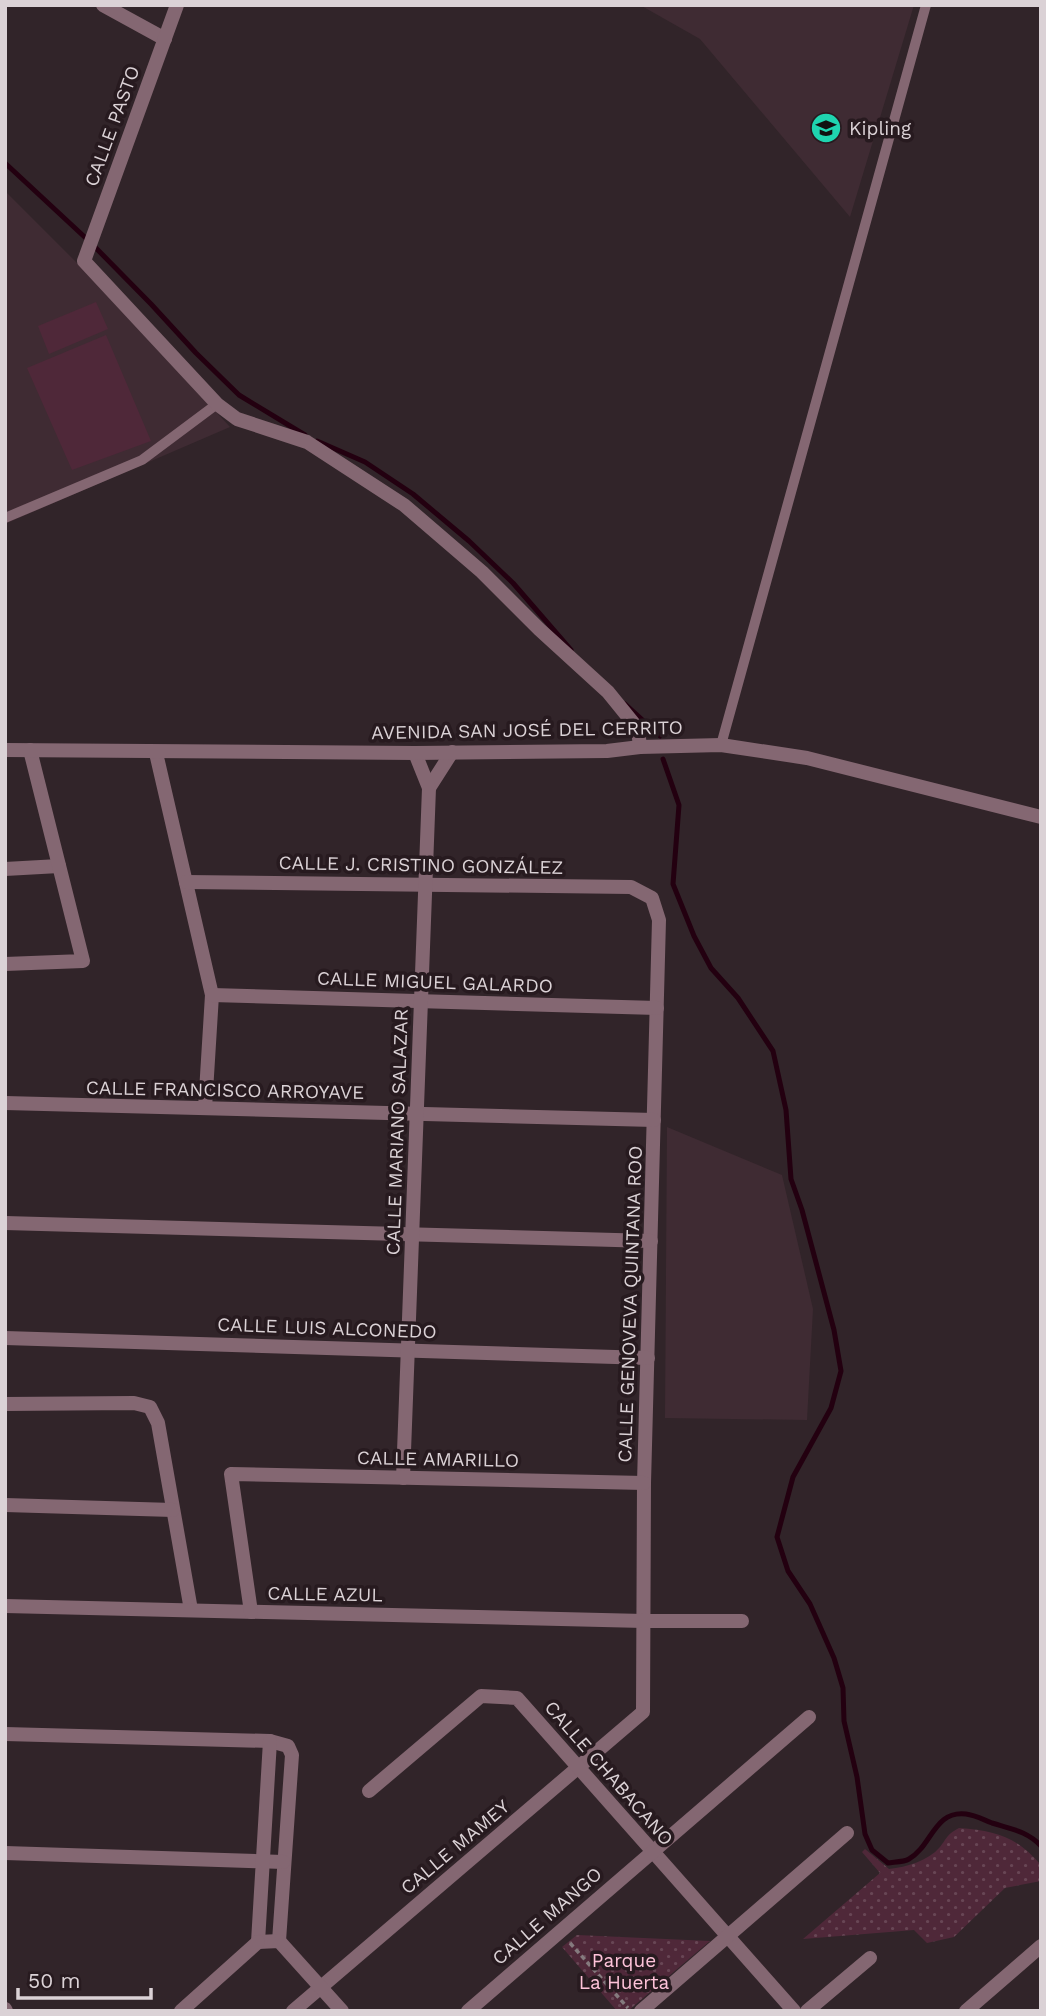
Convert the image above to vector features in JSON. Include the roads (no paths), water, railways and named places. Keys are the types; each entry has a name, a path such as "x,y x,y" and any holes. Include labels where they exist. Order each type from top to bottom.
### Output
{"street":[{"path":"103,5 165,39"},
{"name":"CALLE PASTO","path":"177,5 86,256 217,404"},
{"path":"217,404 237,419 307,442 404,505 482,572 608,692 638,729 640,747"},
{"name":"AVENIDA SAN JOSÉ DEL CERRITO","path":"5,750 415,753 607,751 721,744 807,758 1041,817"},
{"path":"5,964 83,961 30,750"},
{"path":"429,788 452,752"},
{"path":"156,753 212,995 205,1108"},
{"name":"CALLE MARIANO SALAZAR","path":"403,1478 429,788 415,753"},
{"path":"5,869 59,866"},
{"name":"CALLE J. CRISTINO GONZÁLEZ","path":"186,882 631,887 652,898"},
{"name":"CALLE GENOVEVA QUINTANA ROO","path":"643,1713 644,1483 659,919 652,898"},
{"name":"CALLE MIGUEL GALARDO","path":"212,995 657,1008"},
{"name":"CALLE FRANCISCO ARROYAVE","path":"5,1103 654,1120"},
{"path":"5,1223 650,1241"},
{"name":"CALLE LUIS ALCONEDO","path":"5,1338 648,1358"},
{"path":"5,1404 134,1403 150,1407 158,1423 191,1610"},
{"name":"CALLE AMARILLO","path":"251,1612 231,1474 644,1483"},
{"path":"5,1505 173,1510"},
{"name":"CALLE AZUL","path":"5,1606 742,1621"},
{"name":"CALLE CHABACANO","path":"369,1791 481,1696 517,1698 794,2011"},
{"name":"CALLE MAMEY","path":"293,2011 643,1713"},
{"name":"CALLE MANGO","path":"468,2011 809,1717"},
{"path":"5,1734 270,1741 288,1746 292,1755 279,1941 342,2011"},
{"path":"258,1942 270,1741"},
{"path":"641,2011 847,1833"},
{"path":"5,1853 283,1862"},
{"path":"181,2011 258,1942 279,1941"},
{"path":"966,2011 1041,1946"},
{"path":"807,2011 870,1958"}],"lane":[{"path":"721,744 926,5"},
{"path":"5,519 142,460 217,404"}],"waterway":[{"path":"5,163 90,242 239,395 305,435"},
{"path":"317,441 365,462 413,494 469,541 513,583 571,650"},
{"path":"625,704 660,736"},
{"path":"663,759 679,805 673,884 694,936 711,968 738,998 773,1051 786,1110 791,1179 834,1330 841,1371 831,1408 793,1477 777,1537 788,1571 810,1604 834,1658 843,1688 844,1721 857,1777 865,1834 872,1850 888,1863 909,1859 917,1853 940,1823 955,1814 973,1815 1018,1831 1041,1846"}],"place":[{"name":"Kipling","path":"826,128"}],"park label":[{"name":"Parque La Huerta","path":"624,1971"}]}
